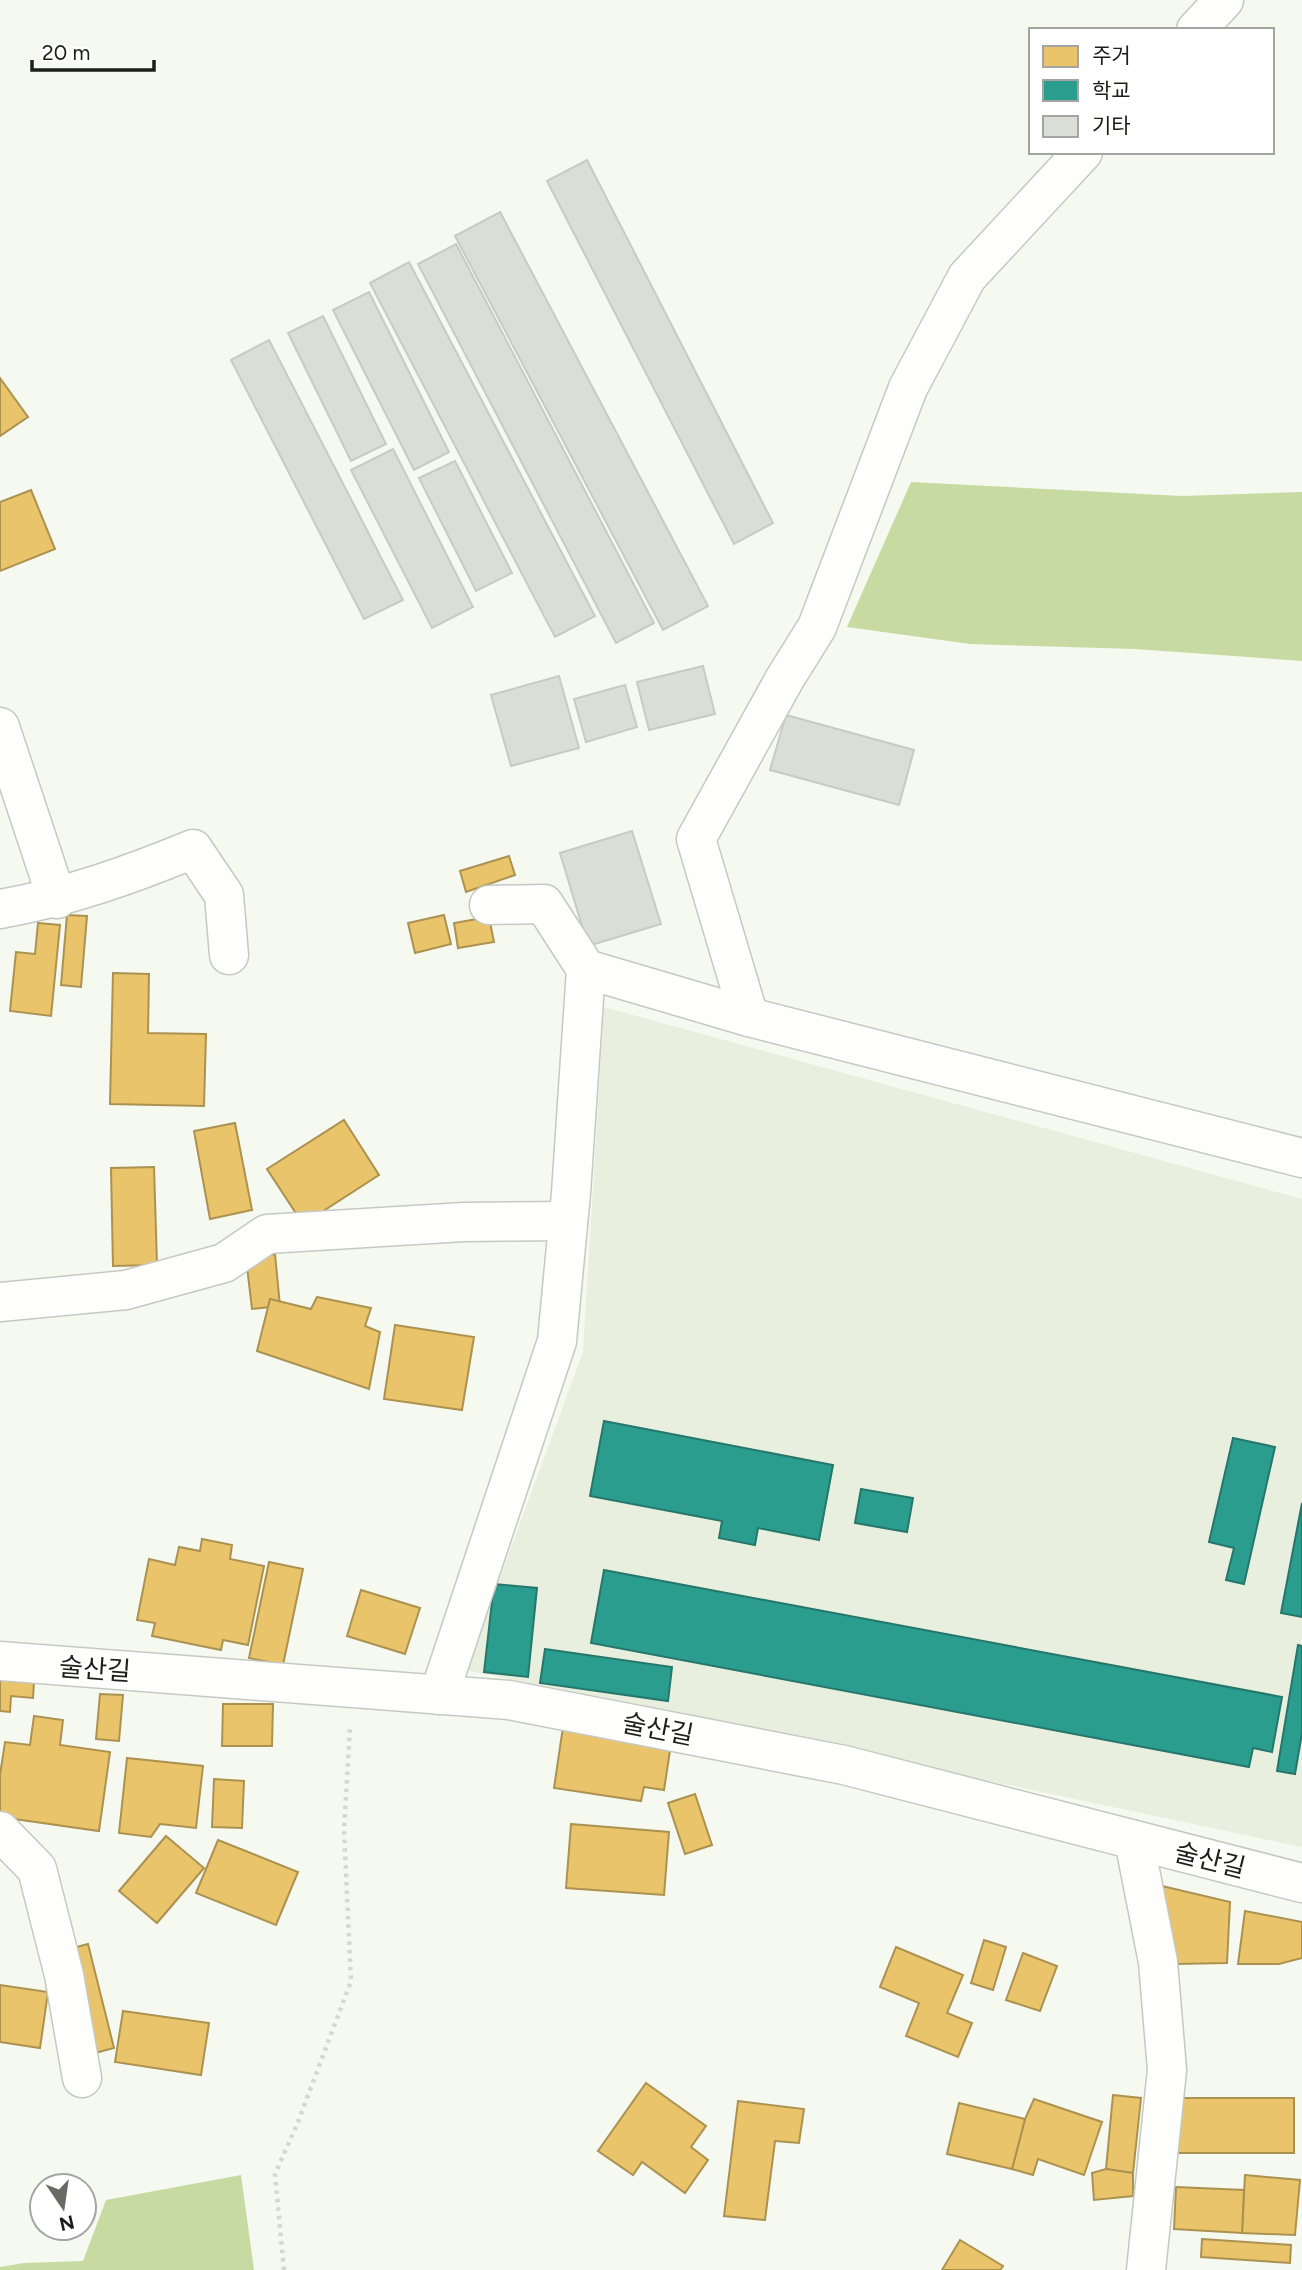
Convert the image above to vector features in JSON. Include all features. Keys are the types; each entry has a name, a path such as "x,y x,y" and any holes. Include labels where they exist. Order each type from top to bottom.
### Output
{"street":[{"path":"1198,28 1224,0"},
{"path":"749,1017 696,839 784,680 817,627 908,388 967,278 1081,154"},
{"path":"0,727 57,899"},
{"path":"0,909 57,899 135,873 193,849 225,895 229,955"},
{"path":"439,1695 557,1341 586,969 544,904 489,905"},
{"path":"586,969 749,1017 1302,1158"},
{"path":"0,1302 126,1290 225,1263 267,1234 464,1222 568,1221"},
{"name":"술산길","path":"0,1661 509,1700 844,1765 1302,1884"},
{"path":"0,1831 37,1869 64,1975 82,2078"},
{"path":"1134,1840 1158,1962 1167,2070 1146,2270"}],"path":[{"path":"284,2270 275,2174 298,2122 351,1981 344,1830 353,1689"}],"shaded area":[{"path":"604,1007 1302,1199 1302,1847 466,1670 583,1352"}],"green space":[{"path":"911,482 1182,496 1302,492 1302,661 1135,649 970,644 847,627"},
{"path":"241,2175 254,2270 0,2270 0,2267 24,2263 83,2261 90,2242 98,2242 98,2221 106,2200"}],"building: 주거":[{"path":"0,378 28,417 0,436"},
{"path":"31,490 55,549 0,571 0,502"},
{"path":"509,856 515,875 466,892 460,871"},
{"path":"67,915 87,916 81,987 61,985"},
{"path":"444,915 451,944 415,953 408,923"},
{"path":"489,917 494,942 458,948 454,923"},
{"path":"38,923 60,925 51,1016 10,1011 16,952 35,954"},
{"path":"113,973 149,974 148,1033 206,1034 204,1106 110,1104"},
{"path":"344,1120 379,1175 303,1224 267,1169"},
{"path":"235,1123 252,1210 210,1219 194,1131"},
{"path":"154,1167 157,1265 113,1266 111,1168"},
{"path":"275,1254 280,1306 252,1309 246,1258"},
{"path":"317,1297 371,1308 365,1326 380,1332 369,1389 257,1351 270,1299 311,1309"},
{"path":"395,1325 474,1337 462,1410 384,1399"},
{"path":"202,1539 232,1545 230,1559 264,1566 248,1645 223,1640 221,1650 152,1636 155,1623 137,1620 149,1559 175,1565 179,1547 200,1551"},
{"path":"269,1562 303,1569 283,1665 249,1658"},
{"path":"361,1590 420,1608 405,1654 347,1636"},
{"path":"0,1679 34,1682 33,1698 11,1696 10,1712 0,1711"},
{"path":"100,1694 123,1695 119,1741 96,1739"},
{"path":"223,1704 273,1704 272,1746 222,1746"},
{"path":"34,1716 63,1720 60,1745 110,1752 99,1831 0,1817 0,1775 5,1742 30,1745"},
{"path":"563,1727 671,1744 664,1790 644,1787 641,1801 554,1788"},
{"path":"127,1758 203,1766 196,1828 160,1824 151,1837 119,1833"},
{"path":"214,1779 244,1781 242,1828 212,1827"},
{"path":"695,1794 712,1845 685,1854 668,1803"},
{"path":"571,1824 669,1832 664,1895 566,1888"},
{"path":"166,1836 204,1868 157,1923 119,1891"},
{"path":"218,1840 298,1872 276,1925 196,1893"},
{"path":"1162,1886 1230,1902 1227,1963 1178,1964"},
{"path":"1245,1911 1302,1922 1302,1958 1279,1964 1238,1964"},
{"path":"984,1940 1006,1947 993,1990 971,1983"},
{"path":"88,1944 114,2048 95,2053 69,1949"},
{"path":"896,1947 963,1975 947,2013 972,2023 958,2057 906,2036 919,2003 880,1987"},
{"path":"1023,1953 1057,1966 1040,2011 1006,2000"},
{"path":"0,1985 48,1992 40,2048 0,2042"},
{"path":"123,2011 209,2023 201,2075 115,2062"},
{"path":"646,2083 706,2126 691,2147 708,2160 685,2193 642,2162 633,2175 598,2151"},
{"path":"1113,2095 1141,2098 1133,2173 1106,2169"},
{"path":"1172,2098 1294,2098 1294,2153 1171,2153"},
{"path":"1034,2099 1102,2122 1084,2175 1038,2159 1033,2175 1012,2169 1025,2119"},
{"path":"738,2101 804,2109 799,2143 775,2141 765,2220 724,2216"},
{"path":"959,2103 1025,2119 1012,2169 947,2154"},
{"path":"1106,2169 1133,2173 1133,2196 1094,2200 1092,2173"},
{"path":"1245,2175 1300,2180 1295,2235 1242,2233"},
{"path":"1176,2187 1244,2190 1242,2233 1174,2229"},
{"path":"1202,2239 1291,2245 1290,2263 1201,2257"},
{"path":"960,2240 1003,2266 1000,2270 942,2270"}],"building: 학교":[{"path":"604,1421 833,1465 819,1540 758,1528 755,1545 719,1538 722,1521 590,1496"},
{"path":"1233,1438 1275,1447 1244,1584 1226,1580 1234,1548 1209,1542"},
{"path":"861,1489 913,1498 907,1532 855,1523"},
{"path":"1302,1503 1302,1617 1281,1613"},
{"path":"604,1570 1282,1697 1272,1752 1253,1748 1249,1767 591,1643"},
{"path":"494,1584 537,1588 528,1677 484,1672"},
{"path":"1298,1645 1302,1646 1302,1733 1295,1774 1277,1771"},
{"path":"545,1649 672,1667 668,1701 540,1683"}],"building: 기타":[{"path":"587,160 773,523 734,544 547,181"},
{"path":"500,212 708,606 663,630 455,236"},
{"path":"456,244 654,623 616,643 418,264"},
{"path":"409,262 595,616 555,637 370,283"},
{"path":"369,292 449,452 414,470 333,310"},
{"path":"323,316 386,444 351,461 288,333"},
{"path":"269,340 403,600 364,619 231,360"},
{"path":"393,449 473,607 432,628 351,470"},
{"path":"455,461 512,573 476,591 419,478"},
{"path":"703,666 715,714 649,730 637,682"},
{"path":"559,676 579,748 511,766 491,695"},
{"path":"625,685 637,727 586,742 574,699"},
{"path":"786,715 914,750 899,805 770,770"},
{"path":"632,831 661,924 588,946 560,853"}]}
